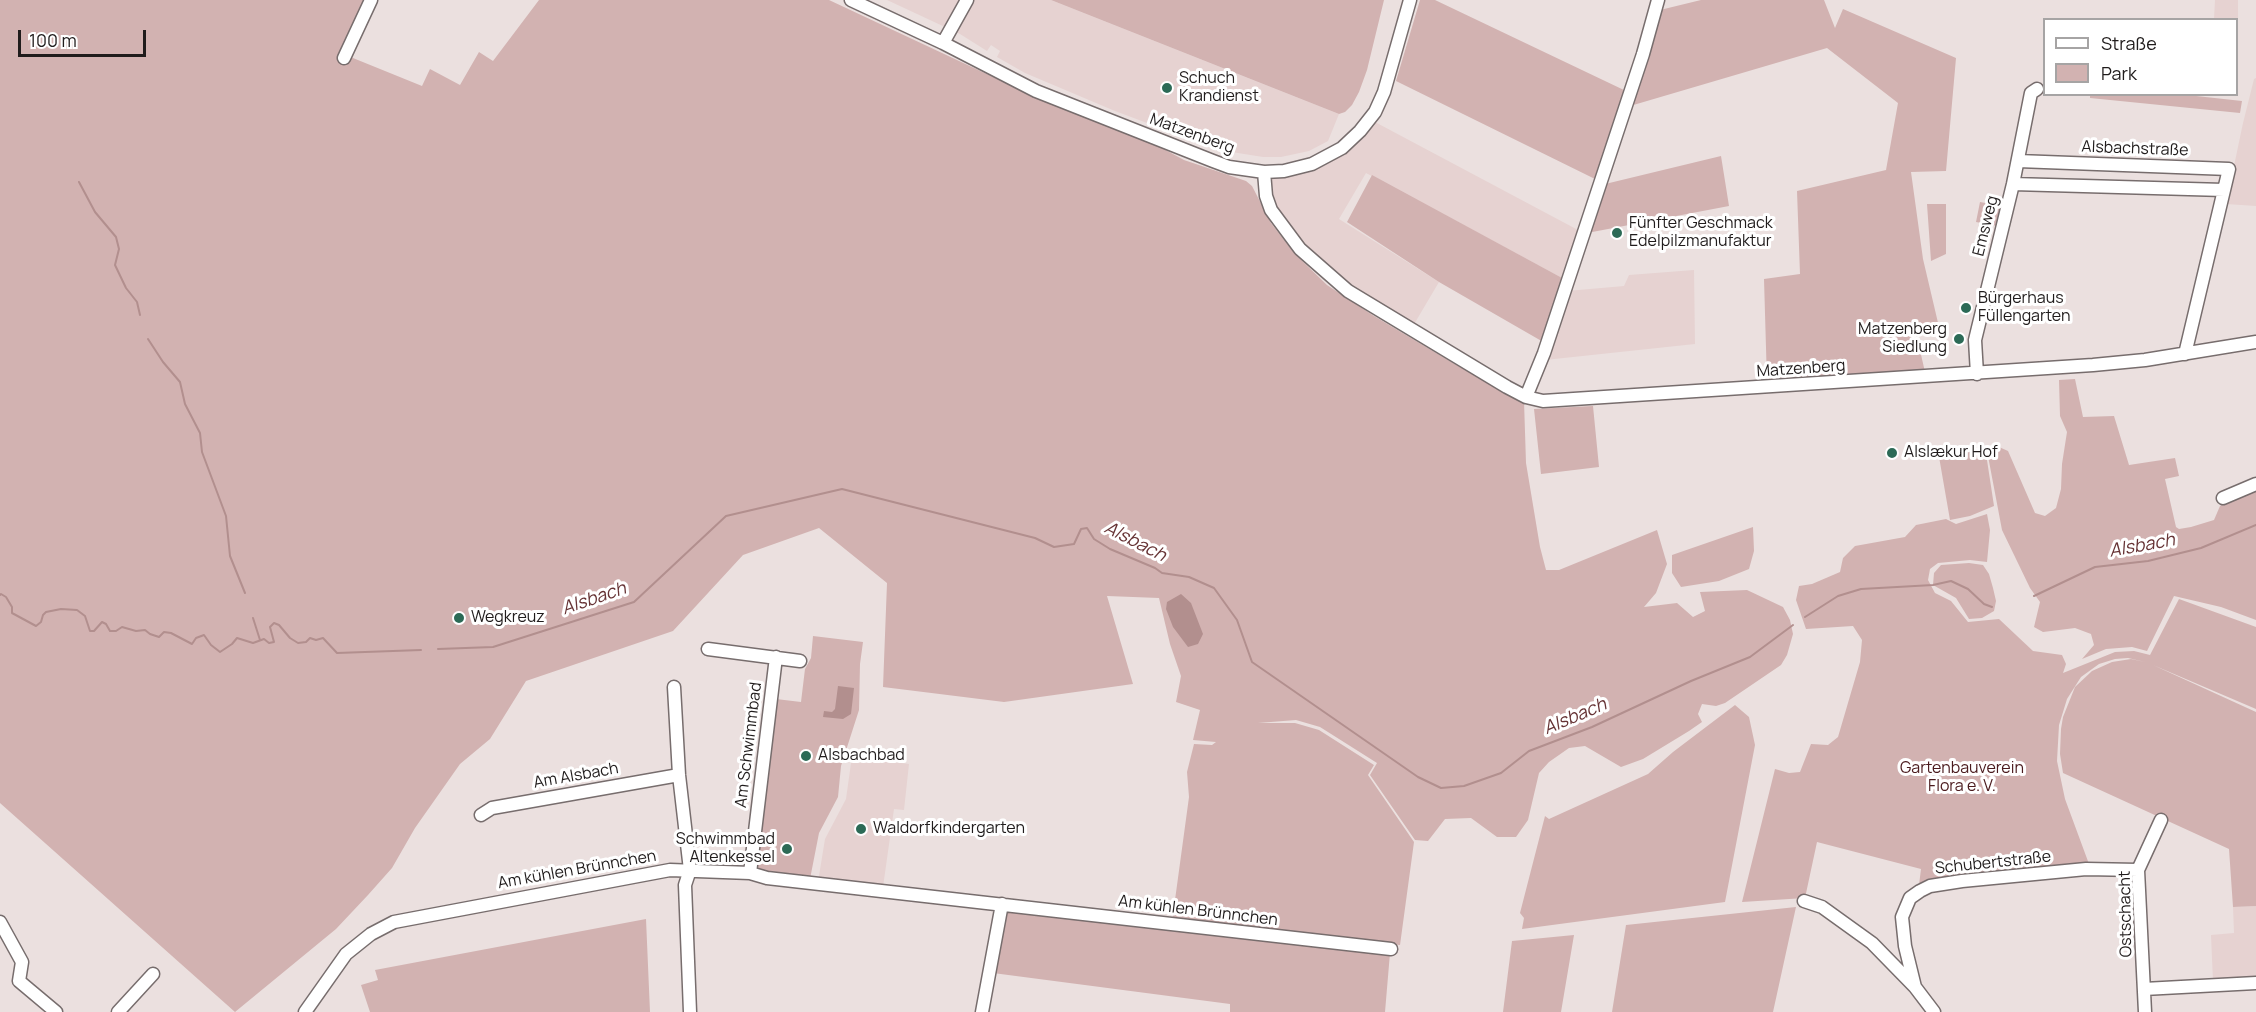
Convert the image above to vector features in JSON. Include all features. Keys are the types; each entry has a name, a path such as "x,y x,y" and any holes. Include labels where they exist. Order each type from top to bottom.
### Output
{"street":[{"path":"344,58 371,0"},
{"name":"Matzenberg","path":"851,0 943,43 1036,92 1173,147 1229,166 1264,172 1266,196 1271,210 1295,243 1320,268 1348,291 1384,314 1526,397 1554,401 1977,374 2145,360 2256,342"},
{"path":"943,43 967,0"},
{"path":"1264,172 1284,171 1312,164 1342,148 1360,131 1375,112 1384,92 1410,0"},
{"path":"1526,397 1544,353 1659,0"},
{"name":"Emsweg","path":"1977,374 1975,340 2013,184 2031,93 2037,89"},
{"name":"Alsbachstraße","path":"2018,161 2229,169 2185,354"},
{"path":"2013,184 2224,190"},
{"path":"2223,498 2256,484"},
{"path":"708,649 800,660"},
{"name":"Am Schwimmbad","path":"750,873 776,657"},
{"path":"674,687 679,775 690,870 684,885 690,1012"},
{"name":"Am Alsbach","path":"481,815 492,808 679,775"},
{"name":"Ostschacht","path":"2145,1012 2139,870 2161,820"},
{"name":"Schubertstraße","path":"1915,987 1905,946 1902,916 1910,898 1920,891 1930,886 2086,869 2139,870"},
{"name":"Am kühlen Brünnchen","path":"305,1012 346,954 371,934 394,922 659,872 690,870 750,873 767,878 1390,949"},
{"name":"Schubertstraße","path":"1804,901 1822,907 1872,944 1915,987 1934,1012"},
{"path":"982,1012 1002,903"},
{"path":"0,922 22,962 19,981 56,1012"},
{"path":"118,1012 153,974"},
{"path":"2144,989 2256,983"}],"shaded area":[{"path":"887,0 1051,0 1339,114 1328,141 1309,151 1281,157 1263,157 1219,150 1115,111 1025,73 997,57 1000,51 991,45 987,51 960,34"},
{"path":"2215,0 2238,0 2238,18 2214,18"},
{"path":"2256,78 2256,206 2226,204 2243,123"},
{"path":"1375,122 1578,230 1564,279 1366,173 1339,219 1439,282 1413,326 1339,280 1304,246 1277,208 1271,192 1271,179 1302,172 1339,156"},
{"path":"1694,270 1695,344 1545,360 1567,291 1624,286 1629,275"},
{"path":"1181,594 1191,603 1203,634 1198,644 1188,647 1173,627 1166,609 1167,602"},
{"path":"838,686 854,688 851,714 843,719 823,717 824,711 832,712 835,709"},
{"name":"Waldorfkindergarten","path":"852,756 909,764 904,810 894,809 883,887 818,882 825,839 846,799"},
{"path":"2256,906 2256,978 2213,981 2211,935 2234,933 2233,907"}],"green space":[{"path":"0,0 374,0 348,56 422,86 430,69 460,85 479,52 493,61 539,0 829,0 1038,98 1160,147 1184,160 1246,181 1252,186 1271,223 1295,254 1327,285 1458,366 1524,401 1526,463 1546,570 1559,570 1657,530 1667,564 1656,593 1644,607 1677,603 1693,617 1705,611 1700,592 1747,590 1783,607 1790,620 1793,634 1787,655 1781,665 1725,703 1716,706 1702,704 1698,714 1702,722 1643,759 1621,767 1585,746 1569,748 1549,762 1539,773 1528,820 1516,837 1497,837 1471,818 1445,819 1428,841 1415,840 1370,775 1377,763 1320,727 1296,720 1258,723 1295,723 1319,730 1374,765 1368,775 1414,842 1400,945 1172,922 1189,797 1187,772 1194,744 1212,745 1216,742 1193,740 1200,710 1176,702 1181,676 1170,644 1159,598 1107,596 1133,684 1004,702 883,687 887,583 819,528 743,555 673,631 526,681 490,739 460,764 415,828 392,868 336,929 235,1012 0,803"},
{"path":"1051,0 1384,0 1367,70 1359,92 1352,105 1339,114"},
{"path":"1420,0 1435,0 1626,91 1595,179 1396,81"},
{"path":"1701,0 1824,0 1835,28 1843,9 1956,58 1946,171 1911,172 1923,259 1939,327 1916,333 1925,372 1767,382 1764,279 1800,274 1797,191 1886,170 1898,103 1827,48 1630,106 1660,10"},
{"path":"2090,96 2196,96 2242,101 2240,113 2090,98"},
{"path":"1721,156 1729,206 1587,233 1601,185"},
{"path":"1372,175 1564,279 1545,343 1439,282 1347,222"},
{"path":"1980,202 2001,206 1997,226 1976,222"},
{"path":"1927,204 1946,204 1946,254 1931,261"},
{"path":"2075,379 2083,417 2114,416 2129,465 2175,458 2179,476 2165,479 2176,527 2179,529 2214,520 2220,506 2256,489 2256,620 2221,607 2174,596 2147,651 2132,647 2106,649 2082,659 2094,645 2091,634 2075,628 2043,632 2034,627 2040,602 2030,588 2002,530 1988,456 1999,447 2008,451 2035,513 2045,516 2056,508 2061,489 2067,432 2060,416 2059,380"},
{"path":"1593,406 1599,467 1541,474 1534,409"},
{"path":"1985,447 1994,506 1970,516 1950,520 1938,451"},
{"name":"Gartenbauverein Flora e. V.","path":"1987,514 1990,530 1987,562 1970,560 1938,563 1930,569 1928,580 1935,593 1951,601 1968,622 1999,619 2033,651 2062,655 2066,664 2063,673 2115,652 2134,651 2150,655 2179,599 2256,627 2256,709 2153,665 2256,712 2256,906 2233,907 2229,849 2063,773 2060,754 2061,729 2063,717 2075,687 2092,671 2112,662 2131,659 2145,662 2128,658 2099,664 2081,677 2067,699 2059,725 2057,761 2065,799 2089,864 1948,879 1919,885 1921,869 1817,842 1805,898 1742,902 1775,769 1789,773 1800,772 1811,744 1828,745 1838,737 1860,662 1862,640 1853,626 1806,629 1796,600 1799,586 1812,584 1840,572 1843,558 1855,546 1905,537 1916,525 1946,519 1956,524"},
{"path":"1753,527 1754,551 1749,569 1719,581 1681,587 1672,573 1672,555"},
{"path":"1969,563 1983,565 1989,574 1993,588 1996,601 1994,611 1982,618 1969,619 1956,598 1933,585 1934,573 1941,565"},
{"name":"Alsbachbad","path":"813,636 863,642 859,710 841,766 838,797 819,833 810,879 760,871 756,864 776,699 801,702 805,669 811,658"},
{"path":"1735,705 1749,717 1755,745 1725,902 1522,929 1524,918 1520,913 1545,816 1549,819 1648,774"},
{"path":"1796,907 1773,1012 1612,1012 1626,925"},
{"path":"1006,910 1390,953 1385,1012 1230,1012 1230,1004 993,973"},
{"path":"646,919 650,1012 370,1012 361,985 378,980 375,970"},
{"path":"1574,935 1561,1012 1503,1012 1512,941"}],"waterway":[{"path":"79,182 95,212 116,237 119,249 115,265 126,288 137,302 140,315"},
{"path":"148,339 180,382 185,404 200,433 202,452 226,516 230,556 245,593"},
{"name":"Alsbach","path":"438,649 493,647 634,602 726,516 842,489 1035,538 1054,547 1074,544 1081,529 1087,528 1094,539 1110,549 1162,573 1189,577 1214,588 1237,620 1252,662 1418,777 1441,788 1464,786 1501,773 1529,751 1592,727 1691,681 1750,657 1793,625"},
{"name":"Alsbach","path":"2034,596 2095,567 2148,561 2201,548 2256,525"},
{"name":"Alsbach","path":"1805,617 1838,596 1861,589 1933,585 1951,581 1968,589 1984,604 1992,607"},
{"name":"Alsbach","path":"0,595 6,597 12,607 12,613 36,626 46,612 61,609 77,610 85,616 90,631 94,631 102,622 110,631 116,631 122,627 136,631 145,630 159,637 164,632 171,633 192,644 196,638 204,635 220,652 237,638 253,643 264,639 269,643 274,642 270,627 274,623 298,643 306,642 310,638 316,640 323,638 337,653 421,650"},
{"path":"253,618 260,640"}],"place":[{"name":"Schuch Krandienst","path":"1167,88"},
{"name":"Fünfter Geschmack Edelpilzmanufaktur","path":"1617,233"},
{"name":"Bürgerhaus Füllengarten","path":"1966,308"},
{"name":"Matzenberg Siedlung","path":"1959,339"},
{"name":"Alslækur Hof","path":"1892,453"},
{"name":"Wegkreuz","path":"459,618"},
{"name":"Alsbachbad","path":"806,756"},
{"name":"Waldorfkindergarten","path":"861,829"},
{"name":"Schwimmbad Altenkessel","path":"787,849"}]}
